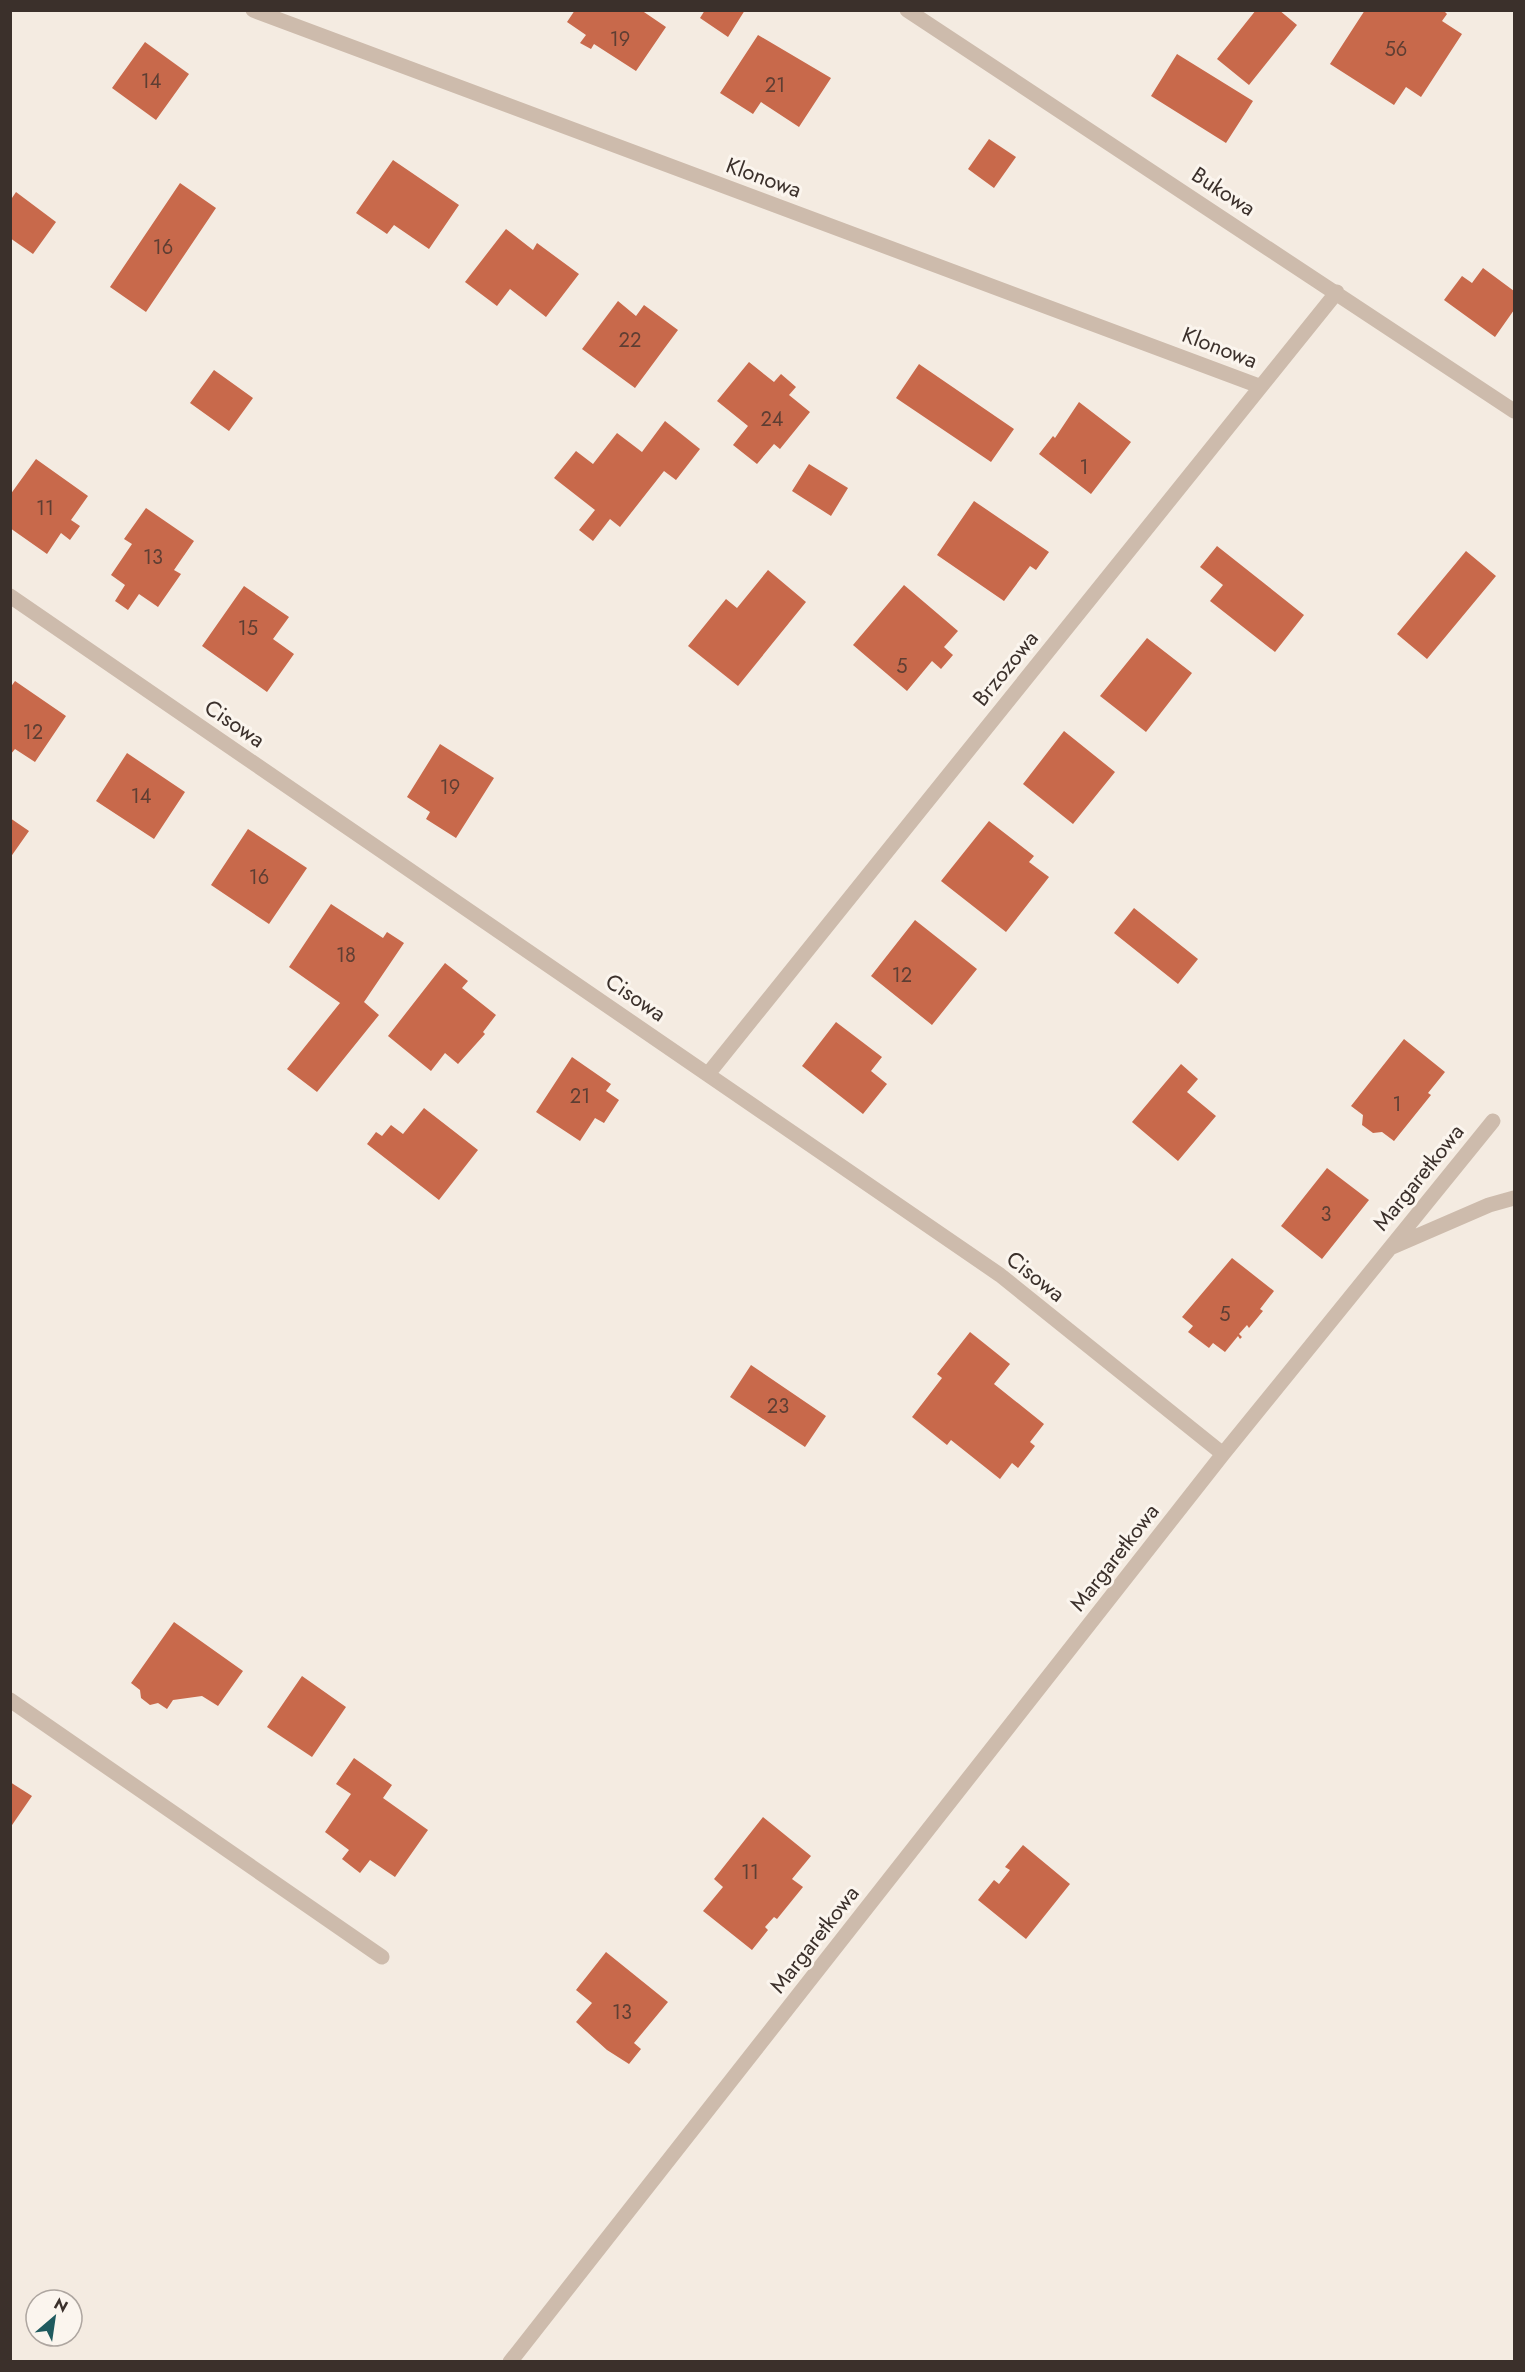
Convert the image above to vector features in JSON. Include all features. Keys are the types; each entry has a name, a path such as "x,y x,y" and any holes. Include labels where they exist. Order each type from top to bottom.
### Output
{"street":[{"name":"Klonowa","path":"253,10 1259,386"},
{"name":"Bukowa","path":"907,10 1515,411"},
{"name":"Brzozowa","path":"708,1074 1259,386 1337,292"},
{"name":"Cisowa","path":"10,596 1000,1275 1223,1454"},
{"name":"Margaretkowa","path":"510,2361 1223,1454 1493,1121"},
{"path":"1389,1249 1489,1205 1515,1198"},
{"path":"10,1700 382,1957"}],"building":[{"path":"575,10 641,10 666,27 636,71 594,44 591,49 580,43 586,35 567,22"},
{"path":"705,10 745,10 728,37 700,18"},
{"path":"1256,10 1279,10 1297,25 1249,85 1217,59"},
{"path":"1365,10 1443,10 1447,14 1442,21 1462,34 1421,97 1406,87 1394,105 1330,64"},
{"path":"758,35 831,78 799,127 761,102 753,114 720,93"},
{"path":"145,42 189,74 156,120 112,88"},
{"path":"1177,54 1253,101 1226,143 1151,96"},
{"path":"989,139 1016,157 994,188 968,169"},
{"path":"393,160 459,205 429,249 394,225 387,234 356,213"},
{"path":"180,183 216,208 146,312 110,287"},
{"path":"16,192 56,222 33,254 10,238 10,201"},
{"path":"506,229 533,250 537,243 579,274 546,317 510,289 497,306 465,282"},
{"path":"1483,268 1514,291 1514,310 1495,337 1444,300 1462,276 1472,283"},
{"path":"618,301 636,316 644,305 678,330 635,388 582,349"},
{"path":"749,362 774,382 781,374 796,387 789,395 810,412 780,449 774,444 757,464 733,445 748,426 717,401"},
{"path":"919,364 1014,429 991,462 896,398"},
{"path":"214,370 253,398 229,431 190,403"},
{"path":"1079,402 1131,442 1091,494 1039,454 1053,436 1055,438"},
{"path":"665,421 700,449 676,480 664,471 620,527 610,519 593,541 579,530 595,510 554,478 576,451 593,464 617,433 642,452"},
{"path":"36,459 88,496 71,520 80,526 70,540 61,533 47,554 10,528 10,495"},
{"path":"809,464 848,488 831,516 792,491"},
{"path":"974,501 1049,552 1036,570 1030,566 1004,601 937,555"},
{"path":"146,508 194,541 174,570 181,574 158,607 139,594 128,610 115,601 125,585 111,575 132,544 124,539"},
{"path":"1217,546 1304,615 1275,652 1210,601 1223,585 1200,567"},
{"path":"1466,551 1496,576 1427,659 1397,634"},
{"path":"768,570 806,602 738,686 688,646 726,599 737,608"},
{"path":"904,585 958,631 944,647 953,655 941,669 932,661 907,691 853,645"},
{"path":"244,586 289,617 273,639 294,654 267,692 202,646"},
{"path":"1147,638 1192,673 1146,732 1100,696"},
{"path":"15,681 66,716 35,762 15,749 10,755 10,688"},
{"path":"1064,731 1115,772 1073,824 1023,784"},
{"path":"440,744 494,778 456,838 426,819 430,812 407,797"},
{"path":"127,753 185,792 154,839 96,801"},
{"path":"10,818 29,831 10,858"},
{"path":"989,821 1034,856 1029,862 1049,877 1006,932 941,881"},
{"path":"248,829 307,868 269,924 211,885"},
{"path":"331,904 383,938 387,932 404,943 364,1002 379,1015 317,1092 287,1069 340,1003 289,967"},
{"path":"1134,908 1198,959 1178,984 1114,933"},
{"path":"915,920 977,969 932,1025 871,976"},
{"path":"445,963 468,981 462,988 496,1015 483,1032 485,1034 458,1064 445,1053 431,1071 388,1036"},
{"path":"836,1022 882,1057 871,1071 887,1084 863,1114 802,1066"},
{"path":"1404,1039 1445,1072 1428,1093 1431,1095 1394,1141 1382,1132 1373,1133 1362,1125 1363,1115 1351,1106"},
{"path":"572,1057 611,1084 606,1091 619,1100 604,1123 595,1118 580,1141 536,1112"},
{"path":"1181,1064 1198,1079 1187,1092 1216,1116 1178,1161 1132,1122"},
{"path":"424,1108 478,1150 439,1200 367,1144 376,1132 382,1136 391,1125 403,1134"},
{"path":"1327,1168 1369,1200 1322,1259 1281,1226"},
{"path":"1232,1258 1274,1291 1260,1309 1263,1311 1249,1328 1247,1325 1239,1334 1242,1337 1240,1339 1238,1336 1225,1352 1213,1343 1209,1348 1188,1332 1193,1326 1182,1317"},
{"path":"970,1332 1010,1364 994,1384 1044,1424 1030,1442 1035,1446 1018,1468 1012,1463 1000,1479 951,1440 947,1445 912,1417 942,1378 937,1374"},
{"path":"751,1365 826,1416 805,1447 730,1397"},
{"path":"174,1622 243,1671 218,1706 202,1696 173,1700 167,1709 158,1703 150,1705 141,1698 140,1690 131,1683"},
{"path":"302,1676 346,1707 312,1757 267,1727"},
{"path":"354,1758 392,1785 383,1798 428,1830 395,1877 370,1860 360,1873 342,1859 349,1850 325,1832 351,1794 336,1784"},
{"path":"10,1782 32,1796 10,1828"},
{"path":"763,1817 811,1856 792,1879 803,1887 777,1919 774,1917 765,1927 768,1930 752,1950 703,1911 723,1887 714,1879"},
{"path":"1023,1845 1070,1884 1026,1939 978,1900 994,1880 999,1884 1010,1870 1005,1867"},
{"path":"606,1952 668,2002 634,2043 641,2049 629,2064 607,2050 576,2022 592,2003 576,1990"}]}
